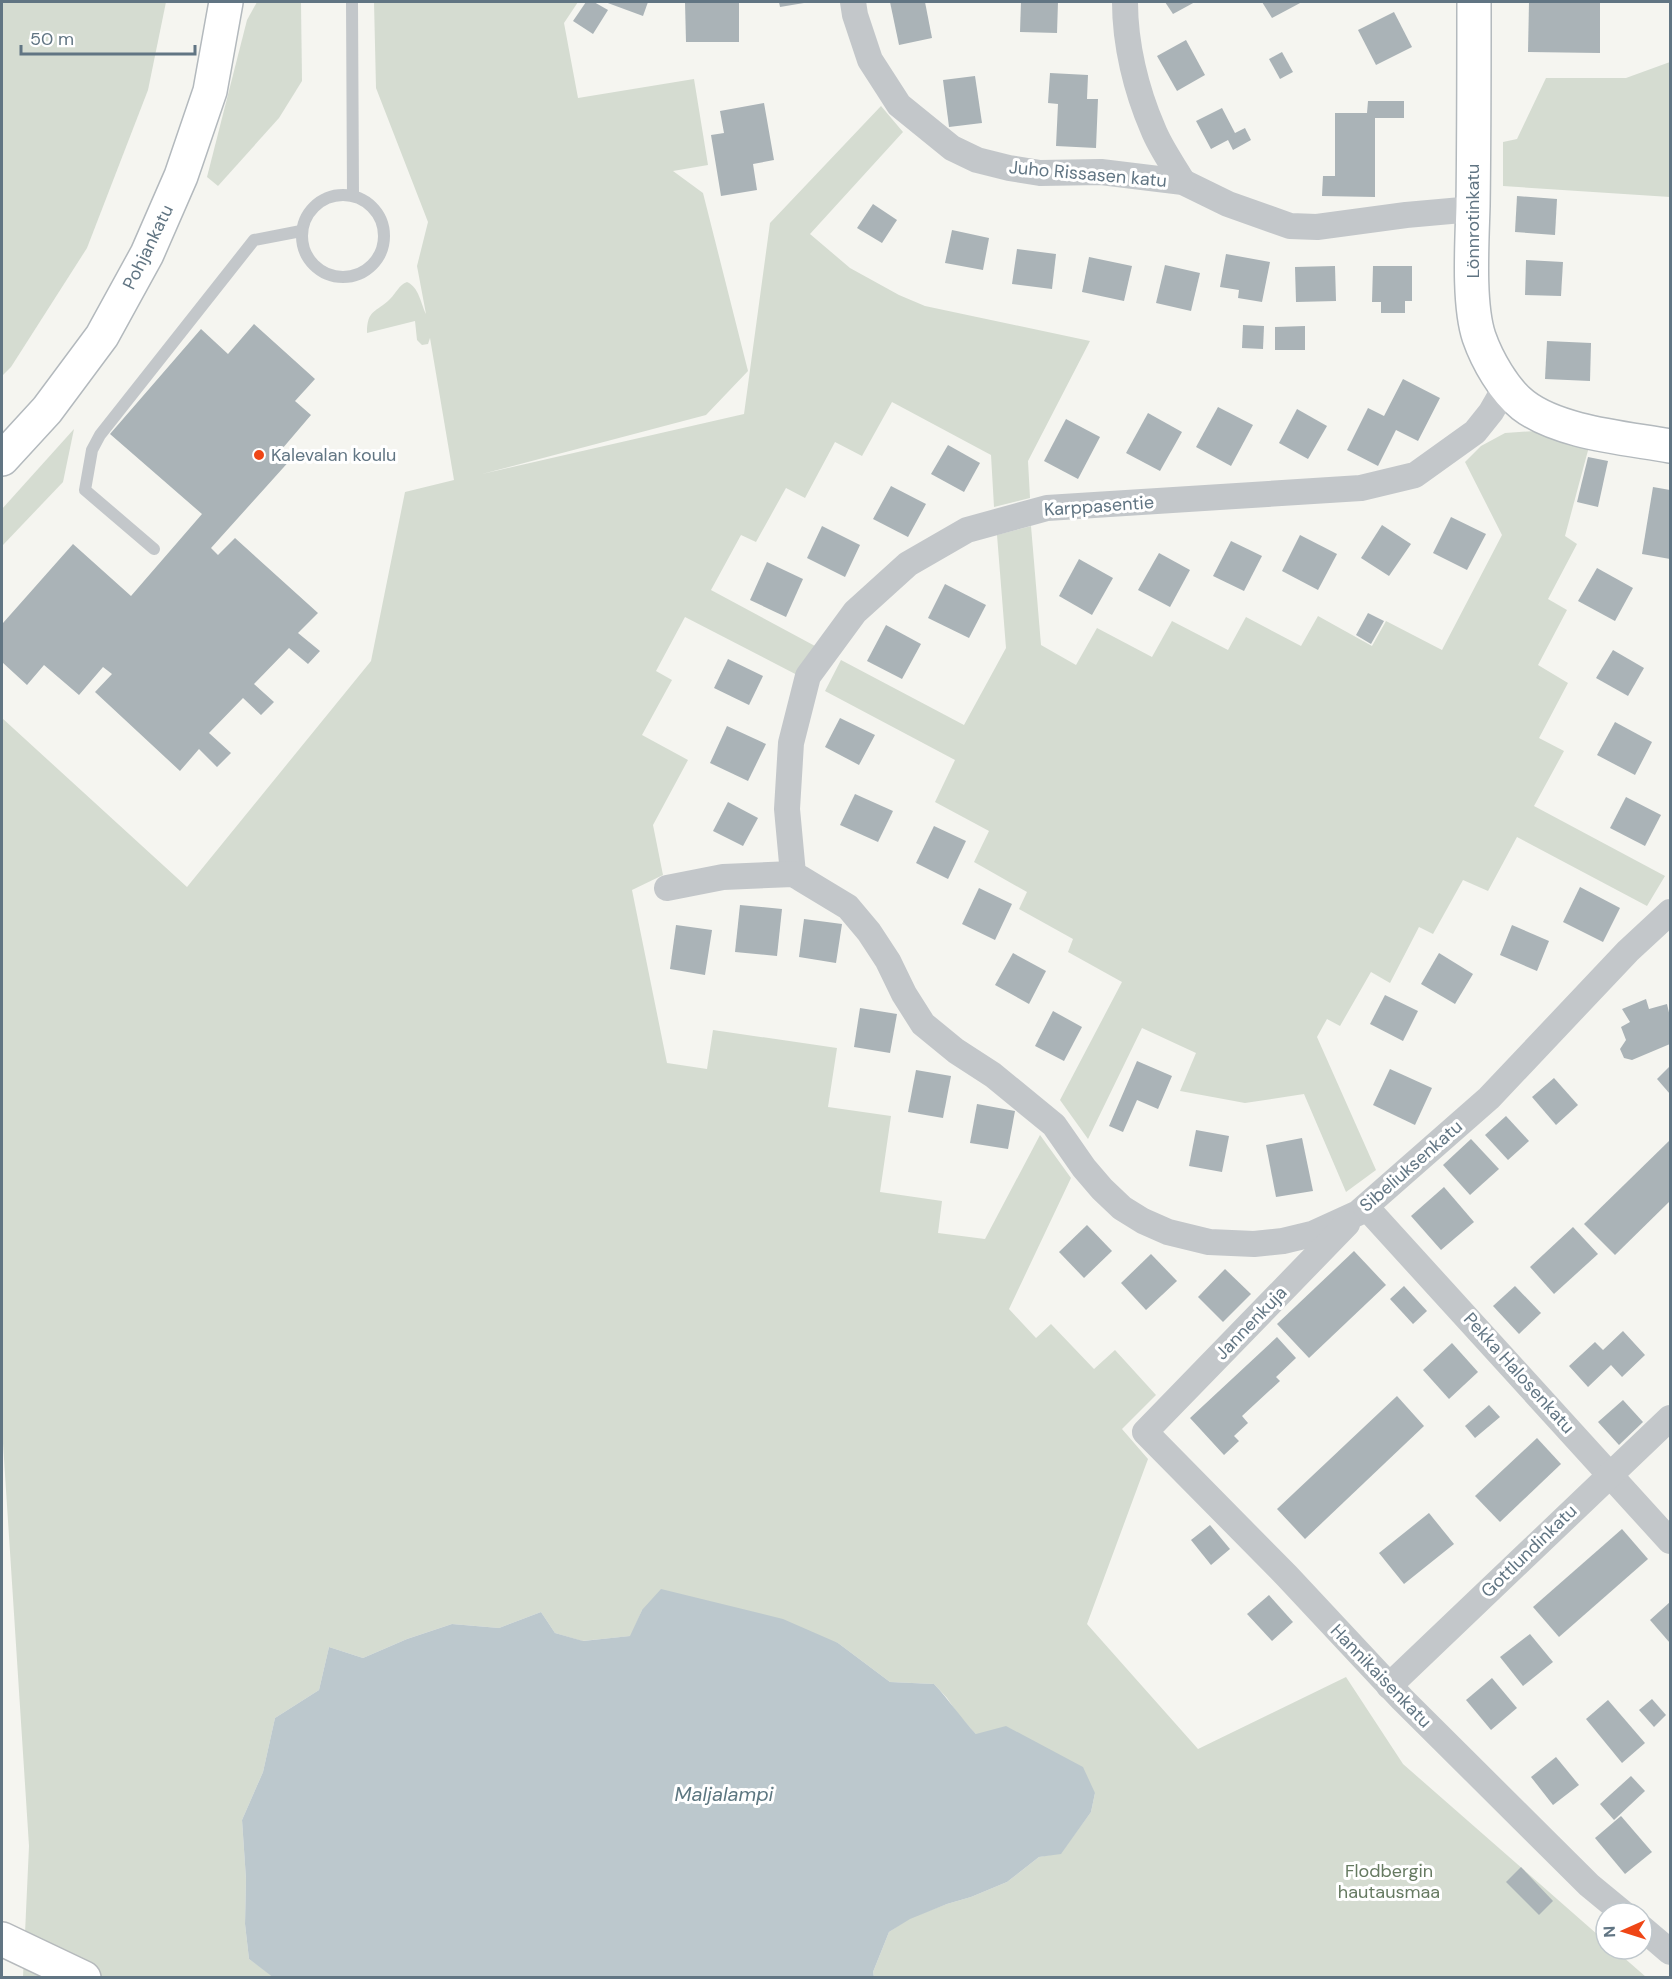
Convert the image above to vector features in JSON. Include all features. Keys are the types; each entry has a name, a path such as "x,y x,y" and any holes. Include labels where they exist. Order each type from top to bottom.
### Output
{"main road":[{"name":"Pohjankatu","path":"2,459 47,410 102,336 147,254 181,176 210,91 226,2"},
{"name":"Lönnrotinkatu","path":"1474,2 1474,306 1479,337 1506,386 1521,404 1542,417 1573,428 1671,446"},
{"path":"2,1939 84,1977"}],"street":[{"name":"Juho Rissasen katu","path":"853,2 870,60 899,105 952,148 976,160 1040,173 1101,172 1183,182 1228,204 1290,226 1317,227 1473,209"},
{"path":"1125,2 1125,16 1136,81 1153,130 1183,182"},
{"name":"Karppasentie","path":"793,874 787,809 790,743 808,676 855,612 909,564 968,530 1047,508 1361,488 1415,475 1475,432 1491,412 1506,386"},
{"path":"667,888 723,877 793,874"},
{"name":"Sibeliuksenkatu","path":"793,874 848,907 869,932 888,961 904,994 923,1024 956,1052 993,1075 1054,1125 1102,1190 1122,1208 1143,1221 1168,1232 1209,1242 1254,1244 1283,1241 1312,1234 1362,1210 1489,1098 1628,951 1671,912"},
{"name":"Jannenkuja","path":"1145,1432 1362,1210"},
{"name":"Pekka Halosenkatu","path":"1362,1210 1671,1541"},
{"name":"Gottlundinkatu","path":"1389,1686 1671,1418"},
{"name":"Hannikaisenkatu","path":"1145,1432 1287,1576 1389,1686 1609,1901"},
{"path":"1654,1938 1671,1952"}],"lane":[{"path":"352,2 353,196"},
{"path":"339,194 364,200 374,208 381,218 384,242 381,254 374,264 354,276 342,278 328,275 316,268 307,257 302,244 301,231 310,212 325,198 339,194"},
{"path":"154,549 85,490 92,450 100,435 254,240 301,231"}],"green space":[{"path":"2,2 166,2 148,90 87,248 11,367 2,376"},
{"path":"257,2 301,2 302,81 279,118 218,186 207,177 247,20"},
{"name":"Flodbergin hautausmaa","path":"374,2 578,2 564,23 578,98 694,79 708,165 673,171 703,193 748,371 706,415 482,474 744,414 770,223 881,106 903,132 810,234 850,268 899,295 925,306 1090,341 1028,461 1030,498 994,507 991,455 892,402 862,456 835,442 805,498 786,488 756,542 741,535 711,590 815,646 801,677 685,617 656,671 672,680 642,735 688,760 653,825 663,875 632,890 667,1063 707,1069 713,1030 837,1048 828,1107 891,1116 880,1192 942,1201 938,1233 985,1239 1040,1135 1071,1178 1009,1309 1036,1338 1051,1324 1094,1369 1115,1350 1156,1395 1122,1429 1148,1459 1087,1624 1198,1749 1346,1677 1403,1764 1594,1931 1594,1961 1628,1961 1646,1977 874,1977 873,1972 889,1932 910,1918 1007,1882 1039,1857 1061,1853 1091,1812 1095,1793 976,1734 934,1684 890,1682 838,1643 642,1610 631,1636 582,1641 555,1633 541,1612 499,1628 452,1624 407,1639 363,1658 329,1647 319,1690 275,1718 263,1772 242,1820 246,1879 245,1924 249,1959 274,1977 23,1977 29,1846 2,1428 2,718 187,887 371,661 405,492 454,480 430,338 428,344 422,345 417,340 415,321 367,333 367,325 373,312 407,282 417,292 426,314 417,266 428,222 376,88"},
{"path":"1670,62 1670,197 1503,186 1503,142 1517,139 1546,78 1626,78"},
{"path":"74,429 63,482 2,546 2,509"},
{"path":"1535,431 1590,443 1565,536 1577,544 1548,599 1567,610 1538,665 1568,683 1539,738 1564,751 1534,806 1665,876 1647,906 1517,837 1488,891 1463,880 1433,934 1419,927 1390,983 1371,972 1340,1026 1327,1019 1317,1037 1376,1170 1346,1192 1304,1094 1245,1103 1180,1091 1196,1053 1142,1028 1088,1139 1060,1100 1122,982 1068,952 1073,939 1019,909 1027,892 974,862 989,831 935,802 955,760 825,691 841,660 964,725 1006,648 997,535 1031,526 1041,645 1076,665 1097,628 1152,657 1172,621 1228,650 1246,617 1301,646 1318,616 1372,646 1386,621 1442,650 1502,535 1465,462 1481,446 1505,433"}],"water":[{"name":"Maljalampi","path":"661,1589 783,1619 838,1643 890,1682 934,1684 976,1734 1006,1726 1083,1767 1095,1793 1091,1812 1061,1854 1039,1857 1007,1882 910,1919 889,1932 873,1972 874,1977 274,1978 249,1959 245,1924 246,1879 242,1820 263,1772 275,1718 319,1690 329,1647 363,1658 407,1639 452,1624 499,1628 541,1612 555,1633 583,1641 630,1636 642,1610"}],"building":[{"path":"586,2 594,2 608,10 593,34 573,21"},
{"path":"605,2 648,2 643,16"},
{"path":"685,2 739,2 739,42 686,42"},
{"path":"779,2 804,2 804,3 780,7"},
{"path":"890,2 925,2 932,38 899,45"},
{"path":"1021,2 1058,2 1057,33 1020,32"},
{"path":"1165,2 1195,2 1173,14"},
{"path":"1262,2 1302,2 1272,18"},
{"path":"1529,2 1600,2 1600,53 1528,52"},
{"path":"1394,12 1412,47 1376,65 1358,30"},
{"path":"1186,40 1205,75 1177,91 1157,56"},
{"path":"1282,52 1293,72 1280,79 1269,59"},
{"path":"1050,73 1088,75 1087,99 1098,99 1096,148 1056,146 1058,104 1048,103"},
{"path":"975,76 982,123 949,127 943,80"},
{"path":"1368,101 1404,101 1404,118 1375,118 1375,197 1322,196 1323,176 1335,176 1335,113 1367,113"},
{"path":"764,103 774,160 753,164 757,190 721,196 711,135 724,133 720,111"},
{"path":"1222,108 1235,133 1245,128 1251,140 1233,150 1228,140 1211,149 1196,121"},
{"path":"1517,196 1557,199 1555,235 1515,232"},
{"path":"873,204 897,220 882,243 857,228"},
{"path":"952,230 989,238 983,270 945,263"},
{"path":"1017,249 1056,254 1052,289 1012,284"},
{"path":"1226,254 1270,262 1262,302 1238,298 1239,290 1220,287"},
{"path":"1089,257 1132,266 1124,301 1082,292"},
{"path":"1526,260 1563,262 1561,296 1525,295"},
{"path":"1165,265 1200,273 1191,311 1156,303"},
{"path":"1335,266 1336,301 1296,302 1295,267"},
{"path":"1373,266 1412,266 1412,301 1405,301 1405,313 1381,313 1381,302 1372,302"},
{"path":"254,324 315,379 295,401 311,415 282,449 292,458 211,548 218,555 235,538 318,613 298,633 320,651 308,664 289,648 254,684 274,702 261,715 243,698 209,733 231,753 217,767 199,749 180,771 95,692 112,674 103,667 79,695 44,665 27,685 2,662 2,621 3,623 73,544 131,596 202,514 110,434 201,329 228,354"},
{"path":"1243,325 1264,326 1263,349 1242,348"},
{"path":"1305,326 1305,350 1275,350 1275,327"},
{"path":"1547,341 1591,343 1590,381 1545,379"},
{"path":"1403,379 1440,398 1418,441 1396,430 1378,466 1347,450 1368,408 1384,416"},
{"path":"1218,407 1253,425 1231,466 1196,447"},
{"path":"1297,409 1327,426 1308,459 1279,443"},
{"path":"1148,413 1182,432 1160,471 1126,453"},
{"path":"1066,419 1100,437 1078,479 1044,461"},
{"path":"948,445 980,463 964,492 931,474"},
{"path":"1588,457 1608,461 1598,507 1577,502"},
{"path":"891,486 926,504 908,537 873,519"},
{"path":"1653,487 1670,490 1670,559 1642,554"},
{"path":"1451,517 1486,534 1467,570 1433,553"},
{"path":"1382,525 1411,544 1389,576 1361,558"},
{"path":"822,526 860,545 845,577 807,558"},
{"path":"1300,535 1337,554 1318,590 1282,571"},
{"path":"1231,541 1262,556 1244,591 1213,576"},
{"path":"1159,553 1190,570 1170,607 1138,590"},
{"path":"1079,559 1113,578 1092,615 1059,596"},
{"path":"767,562 803,579 786,617 750,600"},
{"path":"1597,568 1633,588 1615,621 1578,601"},
{"path":"945,584 986,605 969,638 928,618"},
{"path":"1368,613 1384,621 1371,644 1356,635"},
{"path":"886,625 921,644 902,679 867,661"},
{"path":"1613,650 1644,668 1628,696 1596,678"},
{"path":"728,659 763,676 749,705 714,688"},
{"path":"840,718 875,735 859,765 825,747"},
{"path":"1615,722 1652,742 1635,775 1597,755"},
{"path":"727,726 766,744 748,781 710,763"},
{"path":"855,794 893,811 878,842 840,825"},
{"path":"1626,797 1661,815 1645,846 1610,828"},
{"path":"728,802 758,818 743,846 713,831"},
{"path":"934,826 966,841 948,879 916,863"},
{"path":"1580,887 1620,908 1603,942 1563,922"},
{"path":"979,888 1012,904 995,940 962,924"},
{"path":"740,905 782,909 777,956 735,952"},
{"path":"804,919 842,924 836,963 799,957"},
{"path":"676,925 712,930 705,975 670,969"},
{"path":"1512,925 1549,941 1537,971 1500,955"},
{"path":"1013,953 1046,971 1029,1004 995,985"},
{"path":"1439,953 1473,974 1455,1004 1421,984"},
{"path":"1385,995 1418,1011 1403,1041 1370,1024"},
{"path":"1646,999 1649,1009 1667,1004 1670,1017 1670,1044 1632,1060 1624,1058 1620,1049 1626,1040 1621,1027 1630,1022 1622,1009"},
{"path":"860,1008 897,1014 890,1053 854,1047"},
{"path":"1053,1011 1082,1027 1064,1061 1035,1046"},
{"path":"1137,1061 1172,1076 1158,1109 1137,1100 1123,1132 1109,1126"},
{"path":"1670,1066 1670,1094 1657,1079"},
{"path":"1390,1069 1432,1088 1415,1125 1373,1105"},
{"path":"916,1070 951,1076 943,1118 908,1112"},
{"path":"1554,1078 1578,1105 1556,1125 1532,1097"},
{"path":"977,1104 1015,1111 1008,1149 970,1143"},
{"path":"1506,1116 1529,1141 1508,1160 1485,1135"},
{"path":"1196,1130 1229,1136 1222,1172 1189,1166"},
{"path":"1302,1138 1313,1191 1276,1197 1266,1145"},
{"path":"1471,1139 1499,1169 1470,1195 1443,1165"},
{"path":"1670,1140 1670,1201 1615,1255 1584,1224"},
{"path":"1444,1187 1474,1222 1441,1250 1411,1216"},
{"path":"1087,1225 1112,1251 1084,1278 1059,1252"},
{"path":"1573,1227 1598,1254 1554,1294 1530,1267"},
{"path":"1354,1251 1386,1285 1309,1358 1277,1324"},
{"path":"1151,1254 1177,1281 1146,1310 1121,1283"},
{"path":"1225,1269 1251,1294 1223,1322 1198,1297"},
{"path":"1404,1286 1427,1311 1413,1324 1390,1299"},
{"path":"1515,1286 1541,1313 1519,1334 1493,1306"},
{"path":"1623,1331 1645,1355 1622,1377 1611,1365 1588,1387 1569,1366 1595,1342 1603,1350"},
{"path":"1277,1337 1296,1358 1276,1377 1280,1381 1242,1416 1248,1423 1234,1436 1239,1441 1224,1455 1190,1418"},
{"path":"1452,1343 1478,1372 1449,1399 1423,1370"},
{"path":"1397,1396 1424,1426 1305,1539 1277,1509"},
{"path":"1623,1400 1643,1422 1619,1445 1598,1422"},
{"path":"1489,1405 1500,1417 1475,1438 1465,1426"},
{"path":"1537,1438 1561,1464 1500,1522 1475,1496"},
{"path":"1429,1513 1454,1544 1404,1584 1379,1553"},
{"path":"1210,1525 1230,1549 1211,1565 1191,1540"},
{"path":"1622,1529 1648,1559 1559,1637 1533,1607"},
{"path":"1269,1595 1293,1622 1272,1641 1247,1614"},
{"path":"1670,1602 1670,1643 1650,1620"},
{"path":"1530,1634 1553,1662 1523,1686 1500,1657"},
{"path":"1492,1678 1517,1708 1491,1730 1466,1700"},
{"path":"1652,1699 1666,1715 1654,1727 1639,1710"},
{"path":"1608,1700 1645,1743 1622,1763 1586,1719"},
{"path":"1556,1757 1579,1785 1553,1805 1531,1777"},
{"path":"1631,1776 1645,1791 1614,1820 1600,1804"},
{"path":"1621,1816 1652,1852 1625,1874 1595,1838"},
{"path":"1521,1867 1553,1901 1539,1915 1506,1882"}],"place":[{"name":"Kalevalan koulu","path":"259,455"}]}
